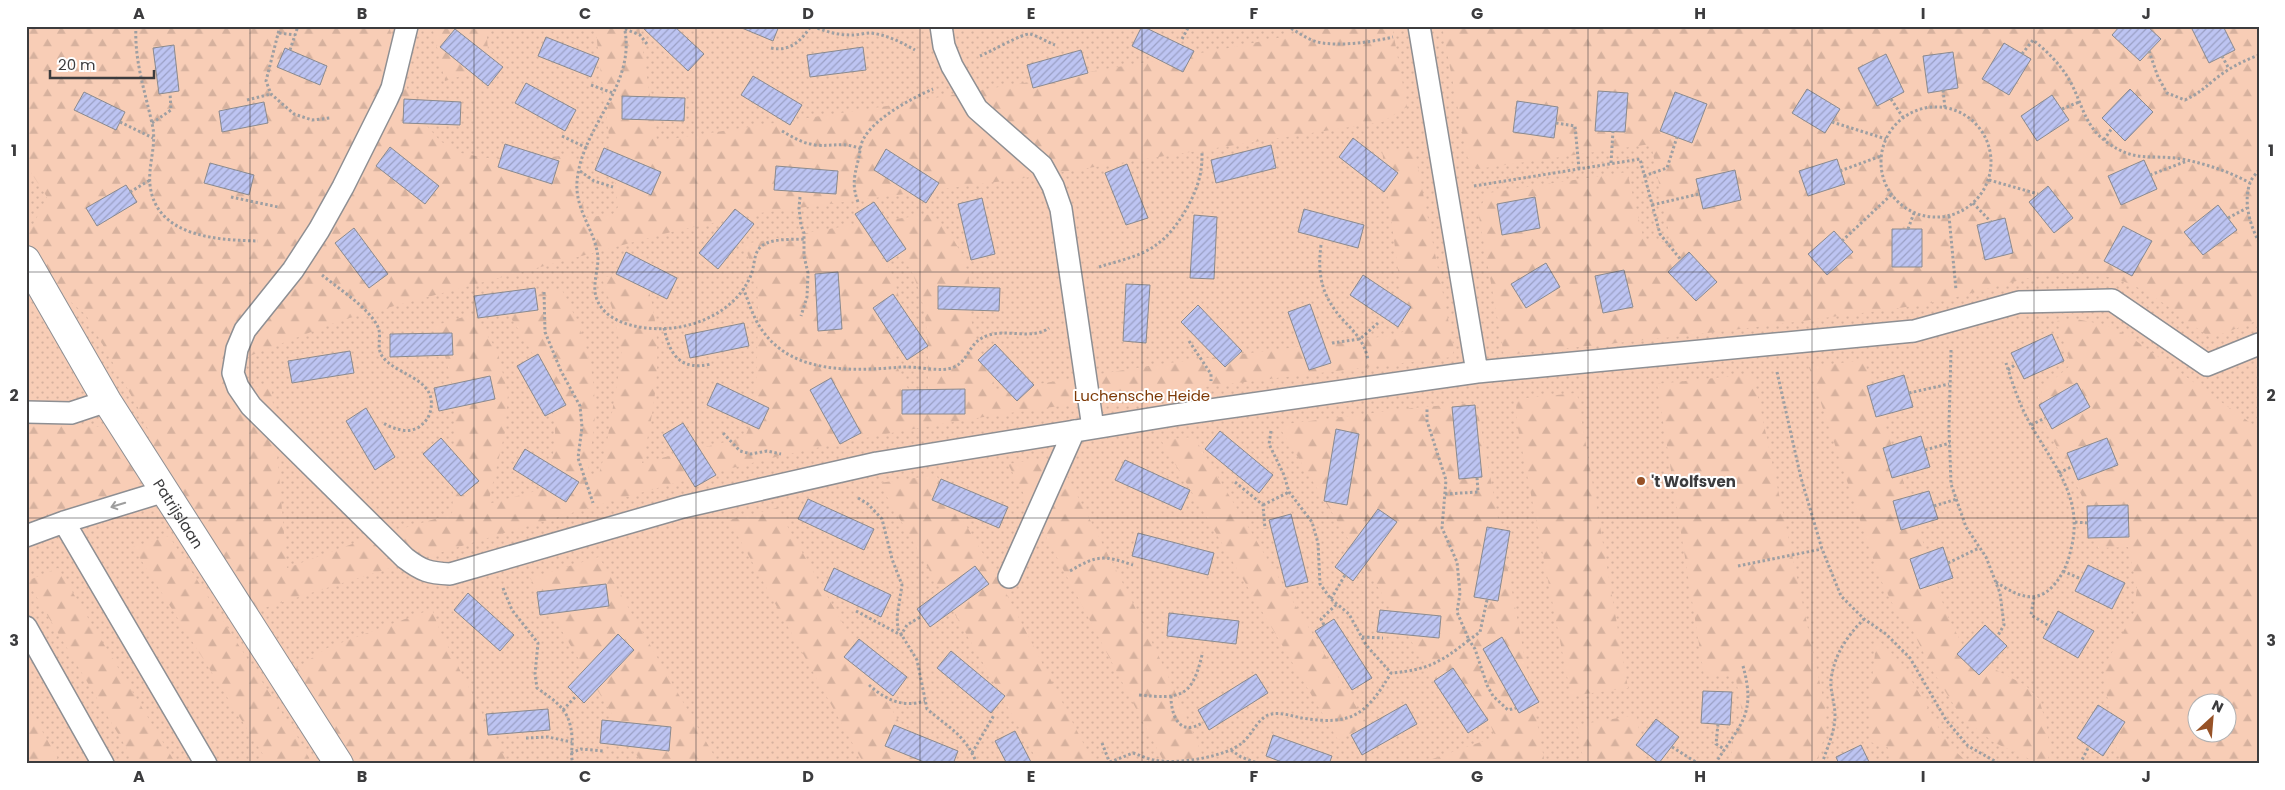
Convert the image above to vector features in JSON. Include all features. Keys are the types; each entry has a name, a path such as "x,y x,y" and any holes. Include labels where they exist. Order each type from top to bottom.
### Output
{"street":[{"name":"Patrijslaan","path":"26,260 107,400 340,764"}],"lane":[{"path":"407,26 392,88 343,187 298,261 275,294 245,330 237,350 233,373 238,387 251,406 302,458 405,558 420,569 432,573 450,574 683,507 878,463 1276,400 1477,372 1914,330 2019,302 2112,300 2206,365 2259,344"},
{"path":"941,26 944,46 960,83 977,109 1042,166 1053,186 1062,209 1072,278 1083,430 1009,577"},
{"path":"1410,31 1446,190 1477,372"},
{"path":"26,412 71,413 107,400"},
{"path":"26,536 64,522 165,491"},
{"path":"64,522 206,764"},
{"path":"26,627 104,764"}],"path":[{"path":"136,26 135,41 141,81 152,123 150,188 158,210 170,221 198,235 219,240 258,241"},
{"path":"280,26 266,81 271,94 294,114 312,120 330,118"},
{"path":"290,50 298,26"},
{"path":"771,48 782,50 792,46 802,39 811,26"},
{"path":"1182,39 1189,26"},
{"path":"1287,26 1307,38 1322,43 1375,41 1410,31"},
{"path":"625,28 640,35 647,44"},
{"path":"625,28 628,42 625,68 587,148 577,182 580,211 594,240 597,251 595,289 601,308 610,317 629,324 664,328 701,321 729,306 751,275 758,250 766,244 778,241 804,239"},
{"path":"279,33 295,35"},
{"path":"2022,54 2033,40 2047,50 2071,82 2092,129 2126,155 2187,161 2225,170 2250,183"},
{"path":"2150,51 2158,77 2167,93 2184,100 2201,92 2229,69 2259,55"},
{"path":"2222,56 2229,69"},
{"path":"858,202 853,188 854,174 863,139 870,130 914,97 937,88 960,83"},
{"path":"591,85 613,93"},
{"path":"1944,90 1945,108"},
{"path":"152,123 171,110 170,93"},
{"path":"247,100 271,94"},
{"path":"1891,100 1904,119"},
{"path":"2062,109 2079,102"},
{"path":"1926,108 1945,108 1963,114 1978,126 1988,142 1992,161 1989,180 1980,196 1973,203 1966,209 1949,216 1931,218 1914,213 1899,203 1882,174 1881,156 1886,139 1896,124 1910,114 1926,108"},
{"path":"120,122 153,138"},
{"path":"1832,122 1886,139"},
{"path":"1556,123 1575,126 1579,169"},
{"path":"2104,140 2112,128"},
{"path":"782,131 804,143 817,145 849,144 861,149"},
{"path":"1612,164 1613,132"},
{"path":"562,136 587,148"},
{"path":"1644,176 1667,168 1677,137"},
{"path":"1072,278 1078,274 1138,254 1157,245 1170,233 1179,221 1197,186 1202,170 1202,151"},
{"path":"1840,171 1881,156"},
{"path":"1446,190 1640,159 1660,234 1680,260"},
{"path":"2150,175 2187,161"},
{"path":"2259,170 2250,183 2247,208 2259,242"},
{"path":"580,171 594,181 613,187"},
{"path":"130,192 150,180"},
{"path":"1989,180 2038,194"},
{"path":"1652,205 1700,194"},
{"path":"1842,241 1892,194"},
{"path":"231,196 278,207"},
{"path":"800,197 800,216 808,273 807,297 801,316"},
{"path":"1973,203 1991,222"},
{"path":"2228,218 2247,208"},
{"path":"1908,229 1914,213"},
{"path":"1949,216 1953,320 1949,384 1951,484 1966,527 1986,557 2000,593 2004,625 1997,637"},
{"path":"1321,245 1319,277 1323,289 1330,304 1360,339 1368,361 1369,387"},
{"path":"298,261 320,272 374,318 379,330 381,354 390,365 424,386 430,394 431,411 427,421 418,428 411,430 397,429 383,423"},
{"path":"743,288 755,319 772,342 784,352 807,363 854,371 920,367 946,370 959,364 977,340 983,337 1002,332 1034,333 1045,331 1055,324"},
{"path":"544,292 545,332 561,371 580,406 582,427 578,458 601,530"},
{"path":"1332,343 1360,339 1378,323"},
{"path":"664,328 667,342 672,352 681,362 690,366 711,364"},
{"path":"1189,341 1211,374 1212,410"},
{"path":"1770,344 1801,478 1822,549 1841,596 1864,619 1886,634 1910,658 1946,720 1968,746 2000,764"},
{"path":"1996,582 2023,597 2034,597 2047,593 2064,571 2074,538 2076,514 2059,473 2031,426 2016,394 2006,363"},
{"path":"2008,370 2016,364"},
{"path":"1426,379 1427,421 1446,480 1441,522 1457,562 1460,593 1457,602 1458,612 1494,696 1508,710 1516,708"},
{"path":"1909,392 1949,384"},
{"path":"1276,400 1270,444 1284,475 1289,492 1312,522 1318,551 1320,584 1332,599 1349,614 1366,645 1391,673"},
{"path":"2031,426 2046,418"},
{"path":"722,434 740,451 751,454 767,452 784,455 826,475 868,504 882,519 892,559 902,586 897,617 898,629 917,660 921,672 927,709 957,731 977,764"},
{"path":"1925,450 1950,443"},
{"path":"2059,473 2072,466"},
{"path":"1445,494 1478,492 1477,477"},
{"path":"1235,482 1263,505 1265,528"},
{"path":"1263,505 1289,492"},
{"path":"1934,506 1957,499"},
{"path":"2075,522 2088,523"},
{"path":"1948,563 1980,548"},
{"path":"1738,566 1822,549"},
{"path":"1070,570 1090,559 1105,557 1133,565"},
{"path":"492,562 512,610 538,643 535,674 537,688 558,703 569,717 573,764"},
{"path":"2064,571 2081,579"},
{"path":"1332,599 1345,575"},
{"path":"2034,597 2031,615 2049,626"},
{"path":"1391,673 1412,672 1442,661 1480,632 1487,600"},
{"path":"1324,625 1322,619 1337,604"},
{"path":"856,611 902,635"},
{"path":"902,635 907,625 920,616"},
{"path":"1822,764 1833,734 1835,714 1831,680 1838,652 1847,637 1864,619"},
{"path":"1362,637 1383,638"},
{"path":"1139,695 1171,696 1183,693 1190,687 1196,677 1202,655"},
{"path":"1715,764 1739,730 1749,702 1748,686 1743,666"},
{"path":"1105,764 1132,753 1155,760 1183,760 1231,750 1246,739 1262,719 1270,715 1280,714 1335,721 1349,718 1368,708 1391,673"},
{"path":"869,685 879,694 904,705 925,701"},
{"path":"563,710 576,696"},
{"path":"1171,696 1171,708 1181,726 1194,727 1202,722"},
{"path":"972,753 994,715"},
{"path":"1718,724 1716,744 1724,749"},
{"path":"526,738 548,737 572,742"},
{"path":"1102,743 1109,761"},
{"path":"2080,764 2089,746"},
{"path":"1672,747 1699,764"},
{"path":"571,753 580,749 603,751"},
{"path":"1231,750 1241,757 1260,764"}],"green space":[{"name":"Luchensche Heide","path":"26,26 2259,26 2259,764 26,764"},
{"path":"26,26 389,26 407,88 421,119 440,141 461,153 486,158 534,159 569,155 577,160 585,218 613,214 618,207 595,26 639,26 657,141 887,106 1224,49 1335,26 1392,26 1407,107 1382,122 1011,180 760,213 675,231 342,320 219,368 236,393 271,382 287,568 363,540 452,514 455,464 454,390 439,333 434,326 473,314 497,350 508,394 505,432 488,504 558,485 547,487 555,438 551,402 546,384 531,351 502,305 561,288 581,332 590,361 595,418 588,477 599,474 605,453 622,355 613,311 602,278 642,268 652,304 657,348 656,386 642,463 745,437 753,418 756,391 758,316 757,281 744,244 863,223 881,252 896,287 900,307 894,325 893,348 901,376 919,403 927,402 928,350 925,316 916,282 881,221 932,214 953,238 962,256 968,276 970,314 975,334 997,391 1161,364 1396,335 1406,330 1382,150 1414,148 1454,349 1452,357 1048,407 887,434 807,450 633,495 258,610 153,448 145,420 86,315 65,297 26,239 47,197 26,165"},
{"path":"432,26 486,26 489,62 487,68 445,81"},
{"path":"1442,26 2259,26 2259,320 2211,338 2157,298 2129,283 2094,274 2075,273 2035,277 1954,298 1899,308 1713,332 1504,355 1478,211 1488,193 1627,172 1644,240 1671,243 1651,144 1477,169 1469,166"},
{"path":"2076,319 2106,325 2132,338 2259,429 2259,764 2122,764 2114,740 2112,713 2104,686 2104,667 2134,612 2137,587 2128,547 2098,548 2088,508 2039,412 2038,397 2046,386 2071,365 2057,321"},
{"path":"1864,360 1946,613 1964,648 1973,658 2025,685 2039,699 2046,723 2050,750 2047,764 2040,764 1993,742 1960,715 1932,670 1911,627 1895,609 1878,574 1809,367"},
{"path":"1753,374 1825,707 1826,732 1816,764 1730,764 1734,737 1742,712 1735,674 1704,675 1657,384"},
{"path":"1577,393 1628,688 1571,696 1517,424 1516,399"},
{"path":"1471,403 1479,418 1545,764 1418,764 1495,737 1485,710 1464,713 1453,709 1278,425 1413,408"},
{"path":"26,420 100,427 131,455 149,484 117,518 26,545"},
{"path":"1194,437 1368,725 1338,740 1161,440"},
{"path":"1057,457 1154,647 1206,764 1165,764 1008,464"},
{"path":"936,475 1003,587 1094,764 1039,764 879,483"},
{"path":"777,508 923,764 864,764 729,520"},
{"path":"169,536 300,741 312,764 269,764 133,547"},
{"path":"599,557 719,764 642,764 530,578"},
{"path":"58,568 176,764 136,764 27,581"},
{"path":"432,609 440,631 508,764 353,764 294,670 327,648"},
{"path":"1880,642 1907,673 1952,748 1974,764 1893,764 1887,746 1869,742 1869,705 1876,645"},
{"path":"26,703 61,764 26,764"},
{"path":"1636,715 1646,764 1584,764 1577,725"}],"building":[{"path":"645,26 674,26 704,54 688,71 643,28"},
{"path":"737,26 779,26 773,41"},
{"path":"1142,26 1194,51 1183,72 1132,46"},
{"path":"2120,26 2147,26 2161,39 2140,61 2112,35"},
{"path":"2197,26 2223,26 2235,50 2209,63 2192,29"},
{"path":"455,29 503,67 488,86 440,47"},
{"path":"546,37 599,58 591,77 538,56"},
{"path":"2004,43 2031,59 2009,95 1982,79"},
{"path":"174,45 179,91 159,94 153,48"},
{"path":"863,47 866,70 810,77 807,55"},
{"path":"285,48 327,66 320,85 277,67"},
{"path":"1081,50 1088,73 1033,88 1027,65"},
{"path":"1953,52 1958,88 1928,93 1923,56"},
{"path":"1886,54 1904,92 1877,106 1858,68"},
{"path":"753,76 802,105 790,125 741,95"},
{"path":"526,83 576,110 565,131 515,103"},
{"path":"1807,89 1840,109 1825,133 1792,113"},
{"path":"2130,89 2153,112 2125,141 2102,118"},
{"path":"1598,91 1628,93 1625,132 1595,131"},
{"path":"84,92 125,112 116,130 74,110"},
{"path":"1675,92 1707,104 1692,143 1660,131"},
{"path":"2052,95 2069,120 2037,141 2021,116"},
{"path":"622,96 685,98 684,121 622,119"},
{"path":"404,99 461,102 460,125 403,123"},
{"path":"1517,101 1558,107 1554,138 1513,132"},
{"path":"264,102 268,123 222,132 219,111"},
{"path":"1353,138 1398,173 1384,192 1339,157"},
{"path":"505,144 559,161 552,184 498,167"},
{"path":"1271,145 1276,168 1216,183 1211,160"},
{"path":"390,147 439,186 425,204 376,166"},
{"path":"604,148 661,172 651,195 595,170"},
{"path":"886,149 939,183 926,203 874,170"},
{"path":"1837,159 1845,184 1808,196 1799,171"},
{"path":"2144,160 2157,189 2121,205 2108,176"},
{"path":"210,163 254,175 249,195 204,183"},
{"path":"1127,164 1148,218 1126,225 1105,173"},
{"path":"776,166 838,171 836,194 774,190"},
{"path":"1735,170 1741,200 1703,209 1696,179"},
{"path":"126,185 137,202 97,226 86,208"},
{"path":"2048,186 2073,218 2054,233 2029,202"},
{"path":"1535,197 1540,228 1502,235 1497,204"},
{"path":"982,198 995,254 971,260 958,204"},
{"path":"874,202 906,249 887,262 855,214"},
{"path":"2218,205 2237,230 2203,255 2184,232"},
{"path":"735,209 754,224 718,269 699,253"},
{"path":"1304,209 1364,225 1358,248 1298,232"},
{"path":"1194,215 1217,217 1214,279 1190,278"},
{"path":"2005,218 2013,253 1985,260 1977,225"},
{"path":"2123,226 2152,241 2132,276 2104,261"},
{"path":"354,228 388,274 369,288 335,243"},
{"path":"1892,229 1922,229 1922,267 1892,267"},
{"path":"1834,231 1853,252 1827,275 1808,254"},
{"path":"626,252 677,278 667,299 616,274"},
{"path":"1689,252 1717,282 1696,301 1668,272"},
{"path":"1546,263 1560,287 1526,308 1511,284"},
{"path":"1624,270 1633,307 1603,313 1595,276"},
{"path":"838,272 842,329 818,331 815,274"},
{"path":"1363,275 1411,307 1398,327 1350,295"},
{"path":"1126,284 1150,285 1146,343 1123,341"},
{"path":"938,286 1000,288 999,311 938,309"},
{"path":"535,288 538,310 478,318 474,296"},
{"path":"893,294 928,346 907,360 873,308"},
{"path":"1310,304 1331,363 1309,370 1288,312"},
{"path":"1198,305 1242,351 1225,367 1181,322"},
{"path":"744,323 749,346 690,358 685,335"},
{"path":"452,333 453,355 390,357 390,334"},
{"path":"2052,334 2064,361 2024,379 2011,353"},
{"path":"995,344 1034,385 1017,401 978,360"},
{"path":"350,351 354,373 292,383 288,361"},
{"path":"538,354 566,405 545,416 517,366"},
{"path":"1904,375 1913,407 1876,417 1867,386"},
{"path":"490,376 495,399 439,411 434,388"},
{"path":"831,378 861,433 840,444 810,390"},
{"path":"717,383 769,408 759,429 707,405"},
{"path":"2077,383 2090,407 2052,429 2039,405"},
{"path":"965,389 965,414 902,414 902,390"},
{"path":"1475,405 1482,477 1459,479 1452,407"},
{"path":"366,408 395,457 375,470 346,421"},
{"path":"683,423 716,475 695,487 663,435"},
{"path":"1336,429 1359,434 1347,505 1324,501"},
{"path":"1220,431 1273,475 1259,493 1205,449"},
{"path":"1921,436 1930,467 1892,478 1883,448"},
{"path":"441,438 479,481 461,496 423,454"},
{"path":"2107,438 2118,465 2078,480 2067,453"},
{"path":"525,449 579,482 566,502 513,469"},
{"path":"1125,460 1190,490 1181,510 1115,480"},
{"path":"941,479 1008,507 999,528 932,500"},
{"path":"1929,491 1938,519 1901,530 1893,501"},
{"path":"808,499 874,529 864,550 798,519"},
{"path":"2128,505 2129,537 2088,538 2087,506"},
{"path":"1378,509 1397,522 1353,581 1335,567"},
{"path":"1291,514 1308,582 1286,587 1269,520"},
{"path":"1487,527 1510,531 1498,601 1474,597"},
{"path":"1138,533 1214,553 1208,575 1132,556"},
{"path":"1943,547 1953,578 1920,589 1910,559"},
{"path":"2088,565 2125,583 2112,609 2075,591"},
{"path":"975,566 989,584 930,627 917,609"},
{"path":"834,568 891,595 881,617 824,590"},
{"path":"606,584 609,606 540,615 537,592"},
{"path":"468,593 514,635 500,651 454,610"},
{"path":"1380,610 1441,616 1439,638 1377,632"},
{"path":"2058,611 2094,631 2078,658 2043,638"},
{"path":"1169,613 1239,621 1236,644 1167,636"},
{"path":"1334,619 1372,678 1352,690 1315,631"},
{"path":"1985,625 2007,646 1979,675 1957,654"},
{"path":"618,634 634,650 584,703 568,687"},
{"path":"1502,637 1539,702 1519,713 1483,649"},
{"path":"859,639 907,677 893,696 844,657"},
{"path":"951,651 1005,696 991,713 937,668"},
{"path":"1453,668 1488,720 1468,733 1434,681"},
{"path":"1256,674 1268,693 1209,730 1198,710"},
{"path":"1703,691 1732,692 1730,725 1701,723"},
{"path":"1406,704 1417,724 1362,755 1351,735"},
{"path":"2098,705 2125,722 2103,756 2077,738"},
{"path":"548,709 550,730 488,735 486,714"},
{"path":"1656,719 1679,737 1659,763 1636,745"},
{"path":"602,720 671,727 669,751 600,743"},
{"path":"894,725 958,751 953,764 929,764 885,746"},
{"path":"1015,731 1032,764 1007,764 995,741"},
{"path":"1273,735 1332,756 1329,764 1287,764 1266,756"},
{"path":"1861,745 1870,764 1839,764 1836,757"}],"place":[{"name":"'t Wolfsven","path":"1641,481"}]}
